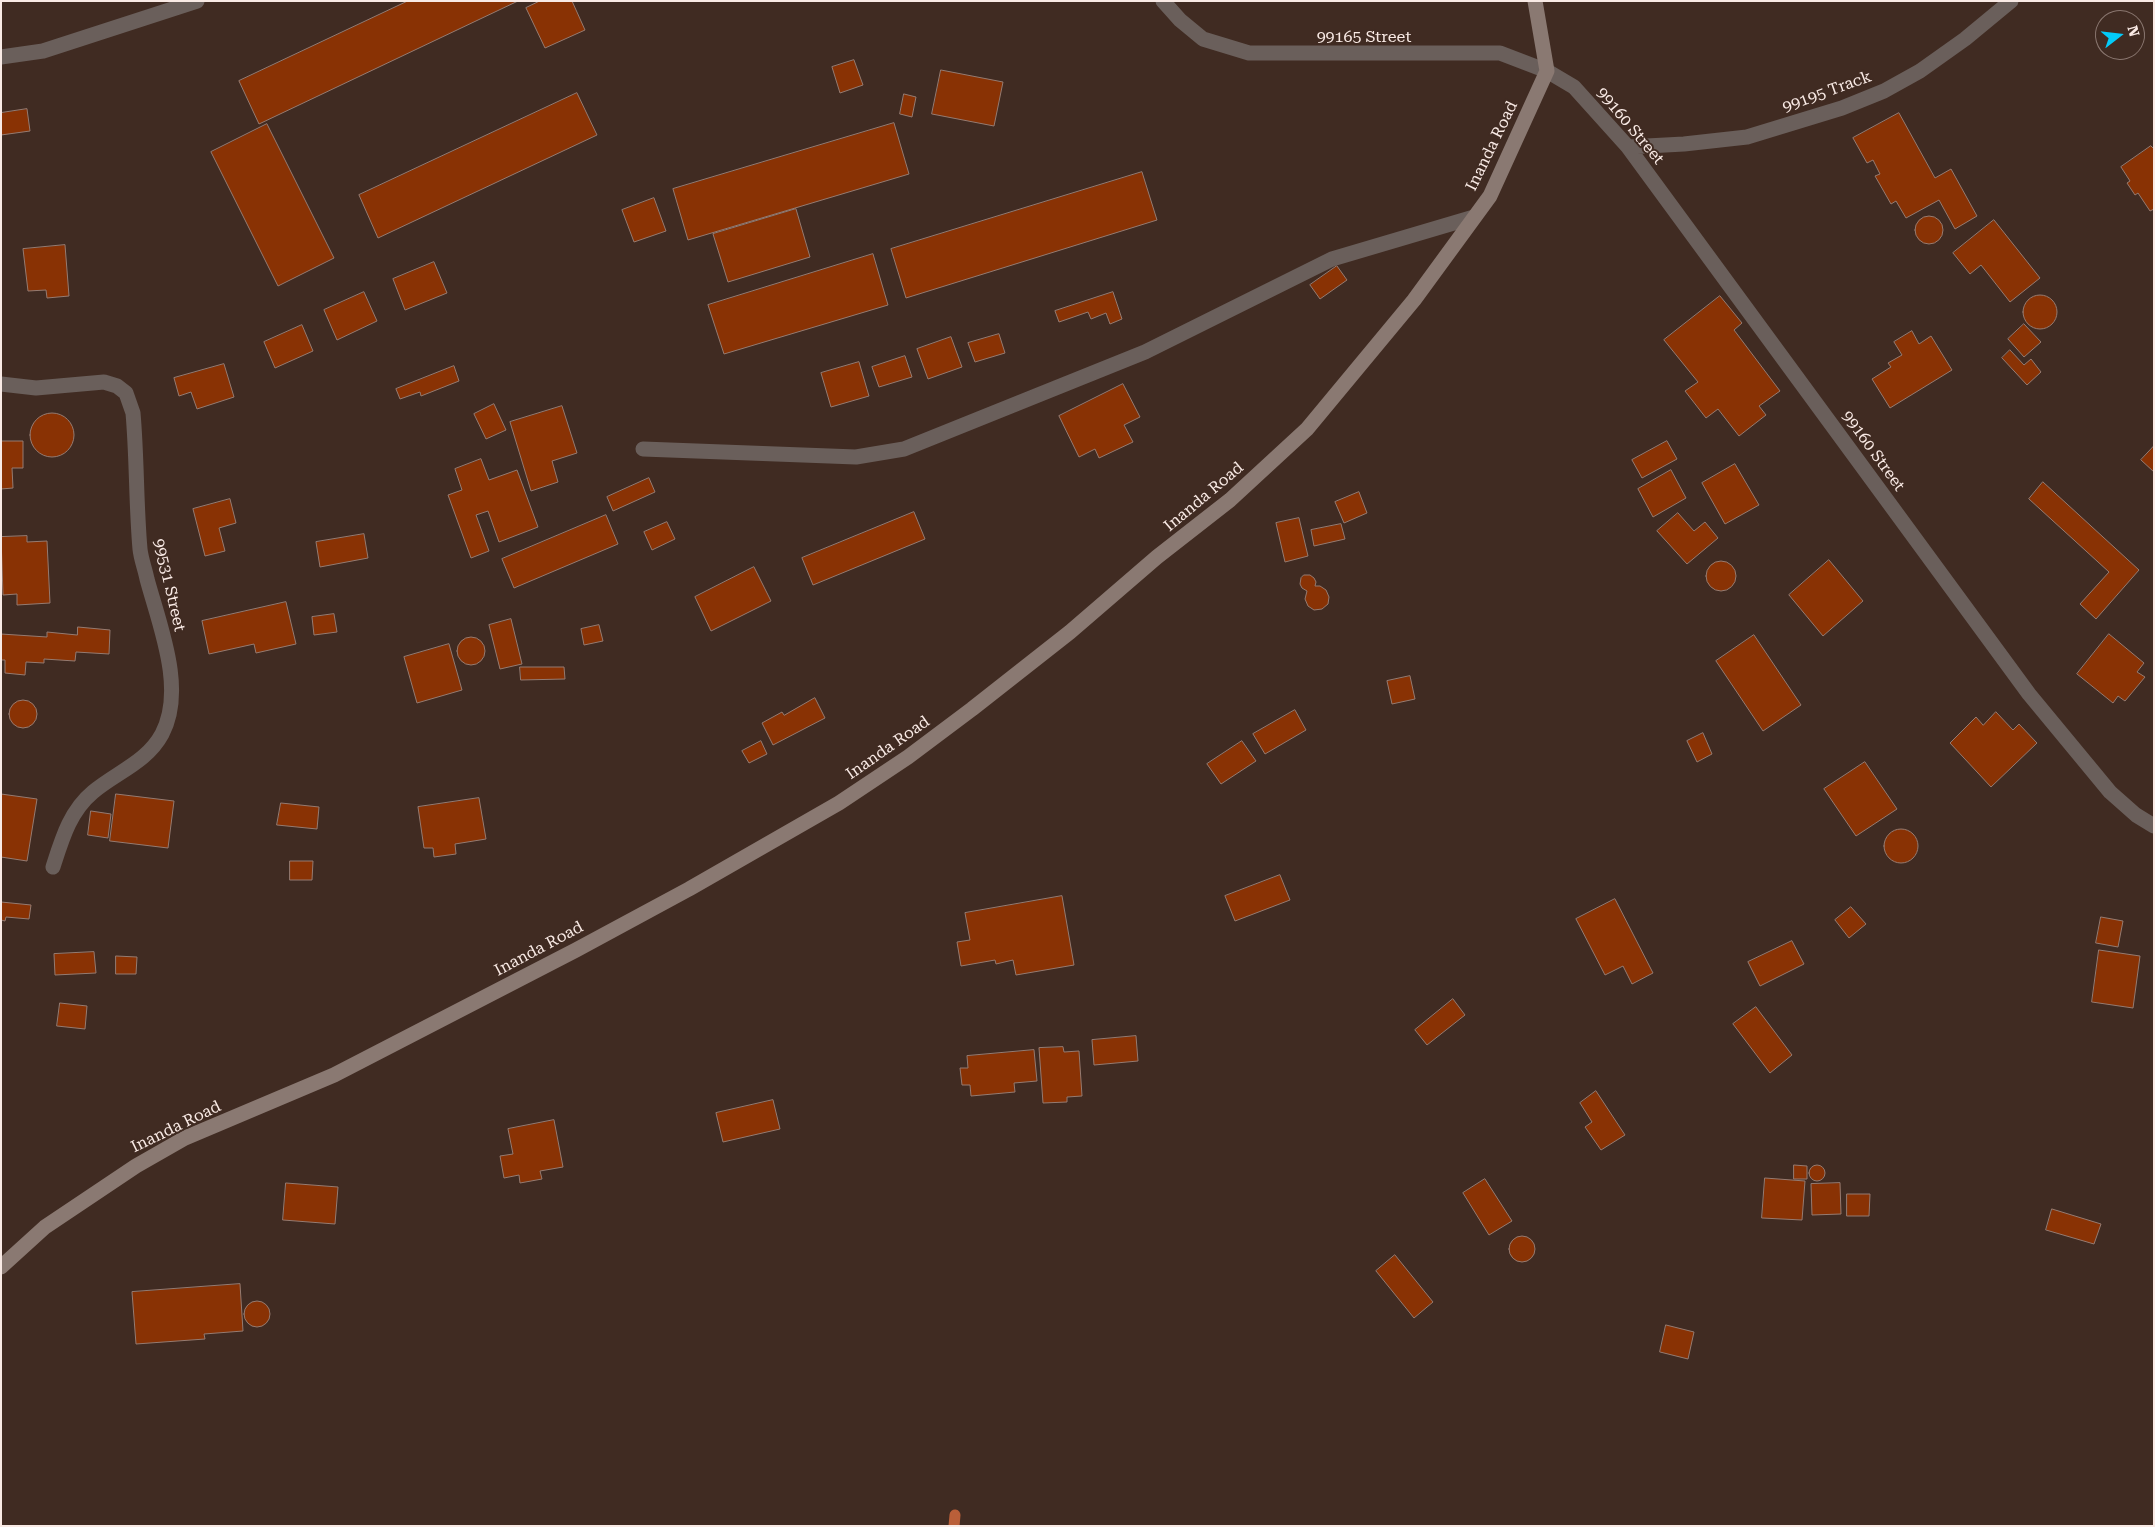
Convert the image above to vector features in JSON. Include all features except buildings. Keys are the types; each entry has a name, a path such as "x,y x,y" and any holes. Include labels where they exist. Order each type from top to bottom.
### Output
{"street":[{"path":"1,57 43,51 197,1"},
{"name":"99165 Street","path":"1163,1 1180,20 1203,39 1249,53 1500,53 1547,71 1574,87"},
{"path":"1535,1 1547,71"},
{"name":"99195 Track","path":"1628,147 1684,144 1748,137 1842,108 1884,90 1920,71 1965,39 2011,1"},
{"name":"Inanda Road","path":"1,1267 45,1227 136,1166 177,1143 334,1075 576,950 830,808 908,757 1070,632 1157,557 1230,500 1307,429 1414,300 1490,196 1547,71"},
{"name":"99160 Street","path":"1574,87 1628,147 2030,694 2110,792 2136,815 2154,826"},
{"path":"643,449 847,457 904,449 1145,352 1332,259 1474,218"},
{"name":"99531 Street","path":"1,384 36,388 104,382 117,386 126,392 133,413 140,552 170,661 170,704 163,732 157,743 137,763 93,792 83,802 65,828 53,867"}],"waterway":[{"path":"954,1526 955,1515"}]}
